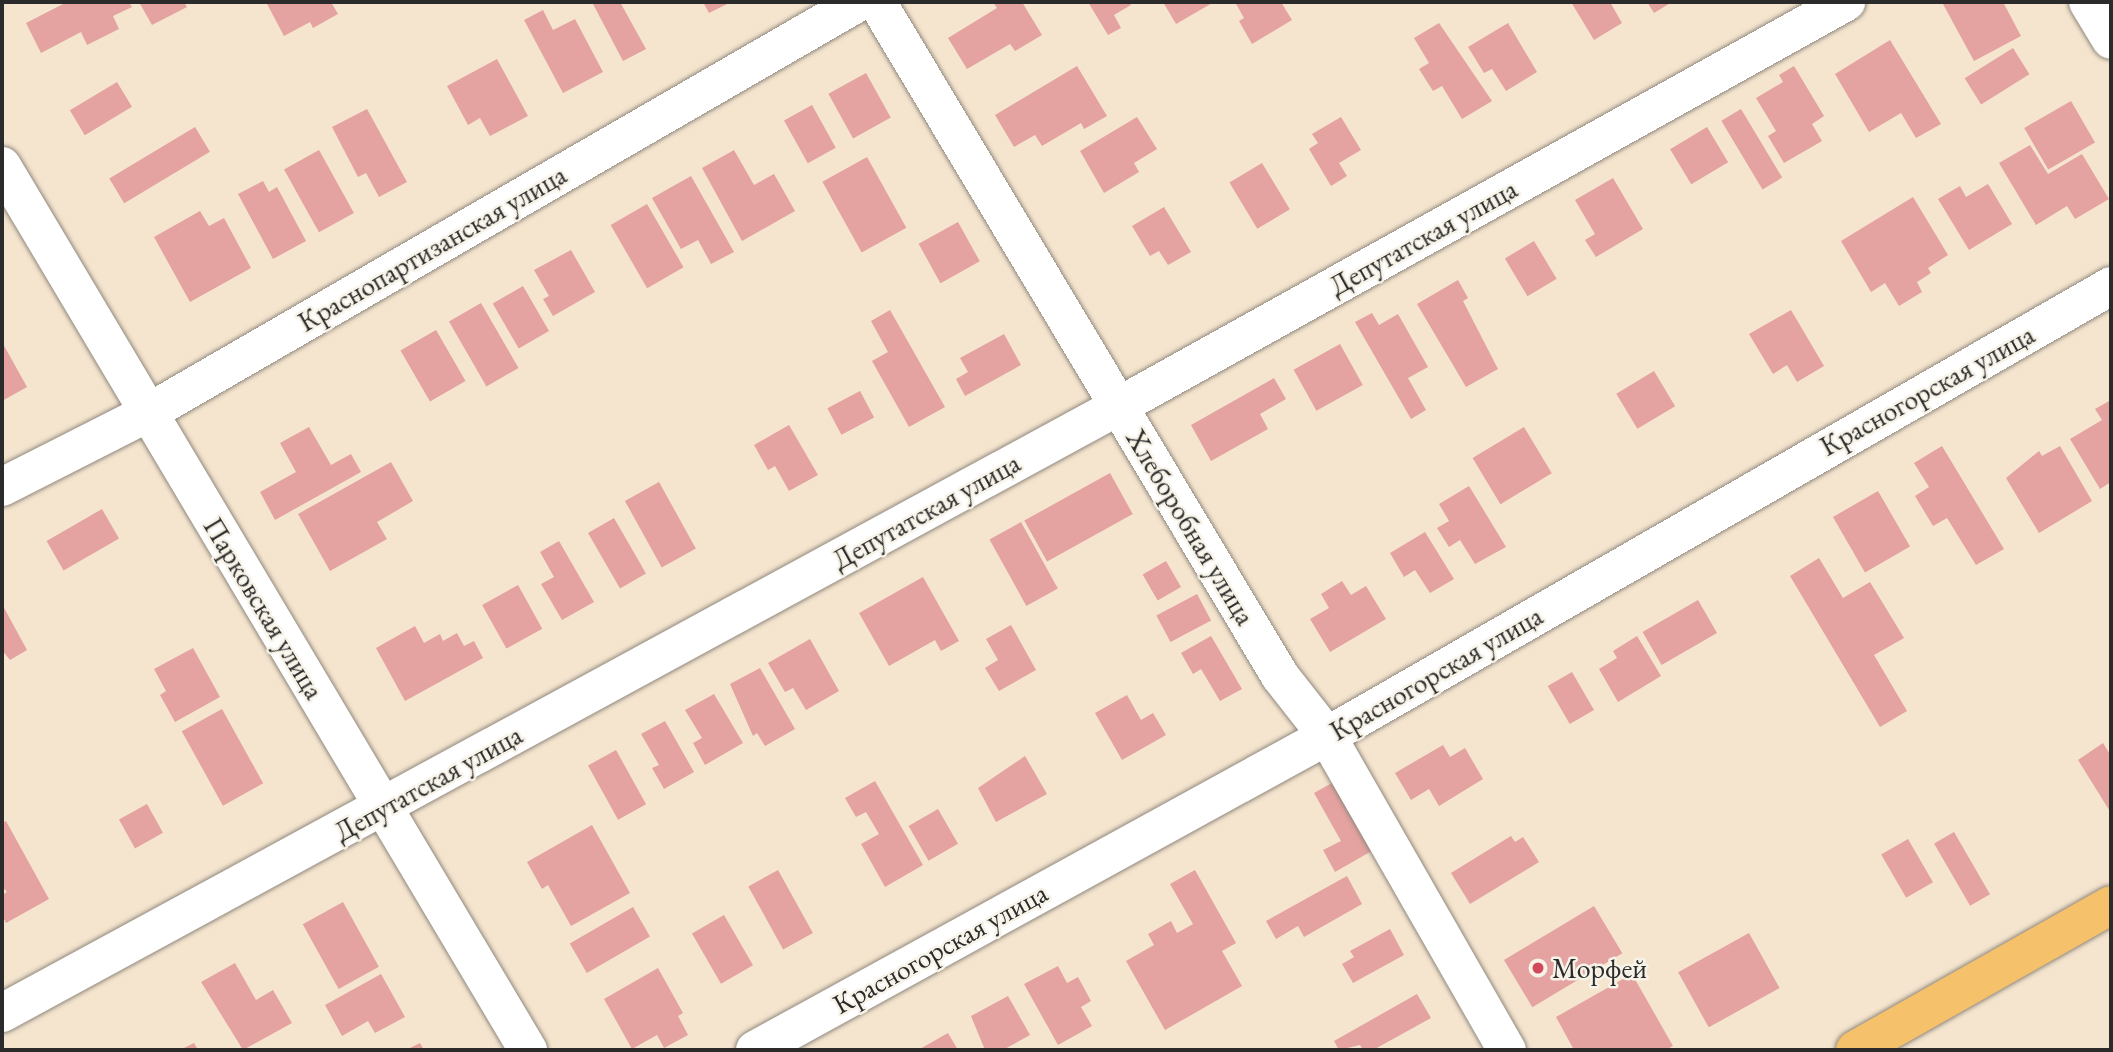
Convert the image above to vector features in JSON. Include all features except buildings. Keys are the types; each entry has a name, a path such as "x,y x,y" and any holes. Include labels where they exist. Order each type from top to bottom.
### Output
{"main road":[{"path":"1855,1050 2111,905"}],"street":[{"name":"Краснопартизанская улица","path":"2,487 146,414 859,2"},
{"name":"Хлеборобная улица","path":"877,2 1280,676 1327,736 1507,1050"},
{"name":"Депутатская улица","path":"2,1013 1119,406 1846,2"},
{"path":"2088,2 2111,40"},
{"name":"Парковская улица","path":"2,166 146,414 527,1050"},
{"name":"Красногорская улица","path":"755,1050 1327,736 2111,286"}],"place":[{"name":"Морфей","path":"1538,968"}]}
